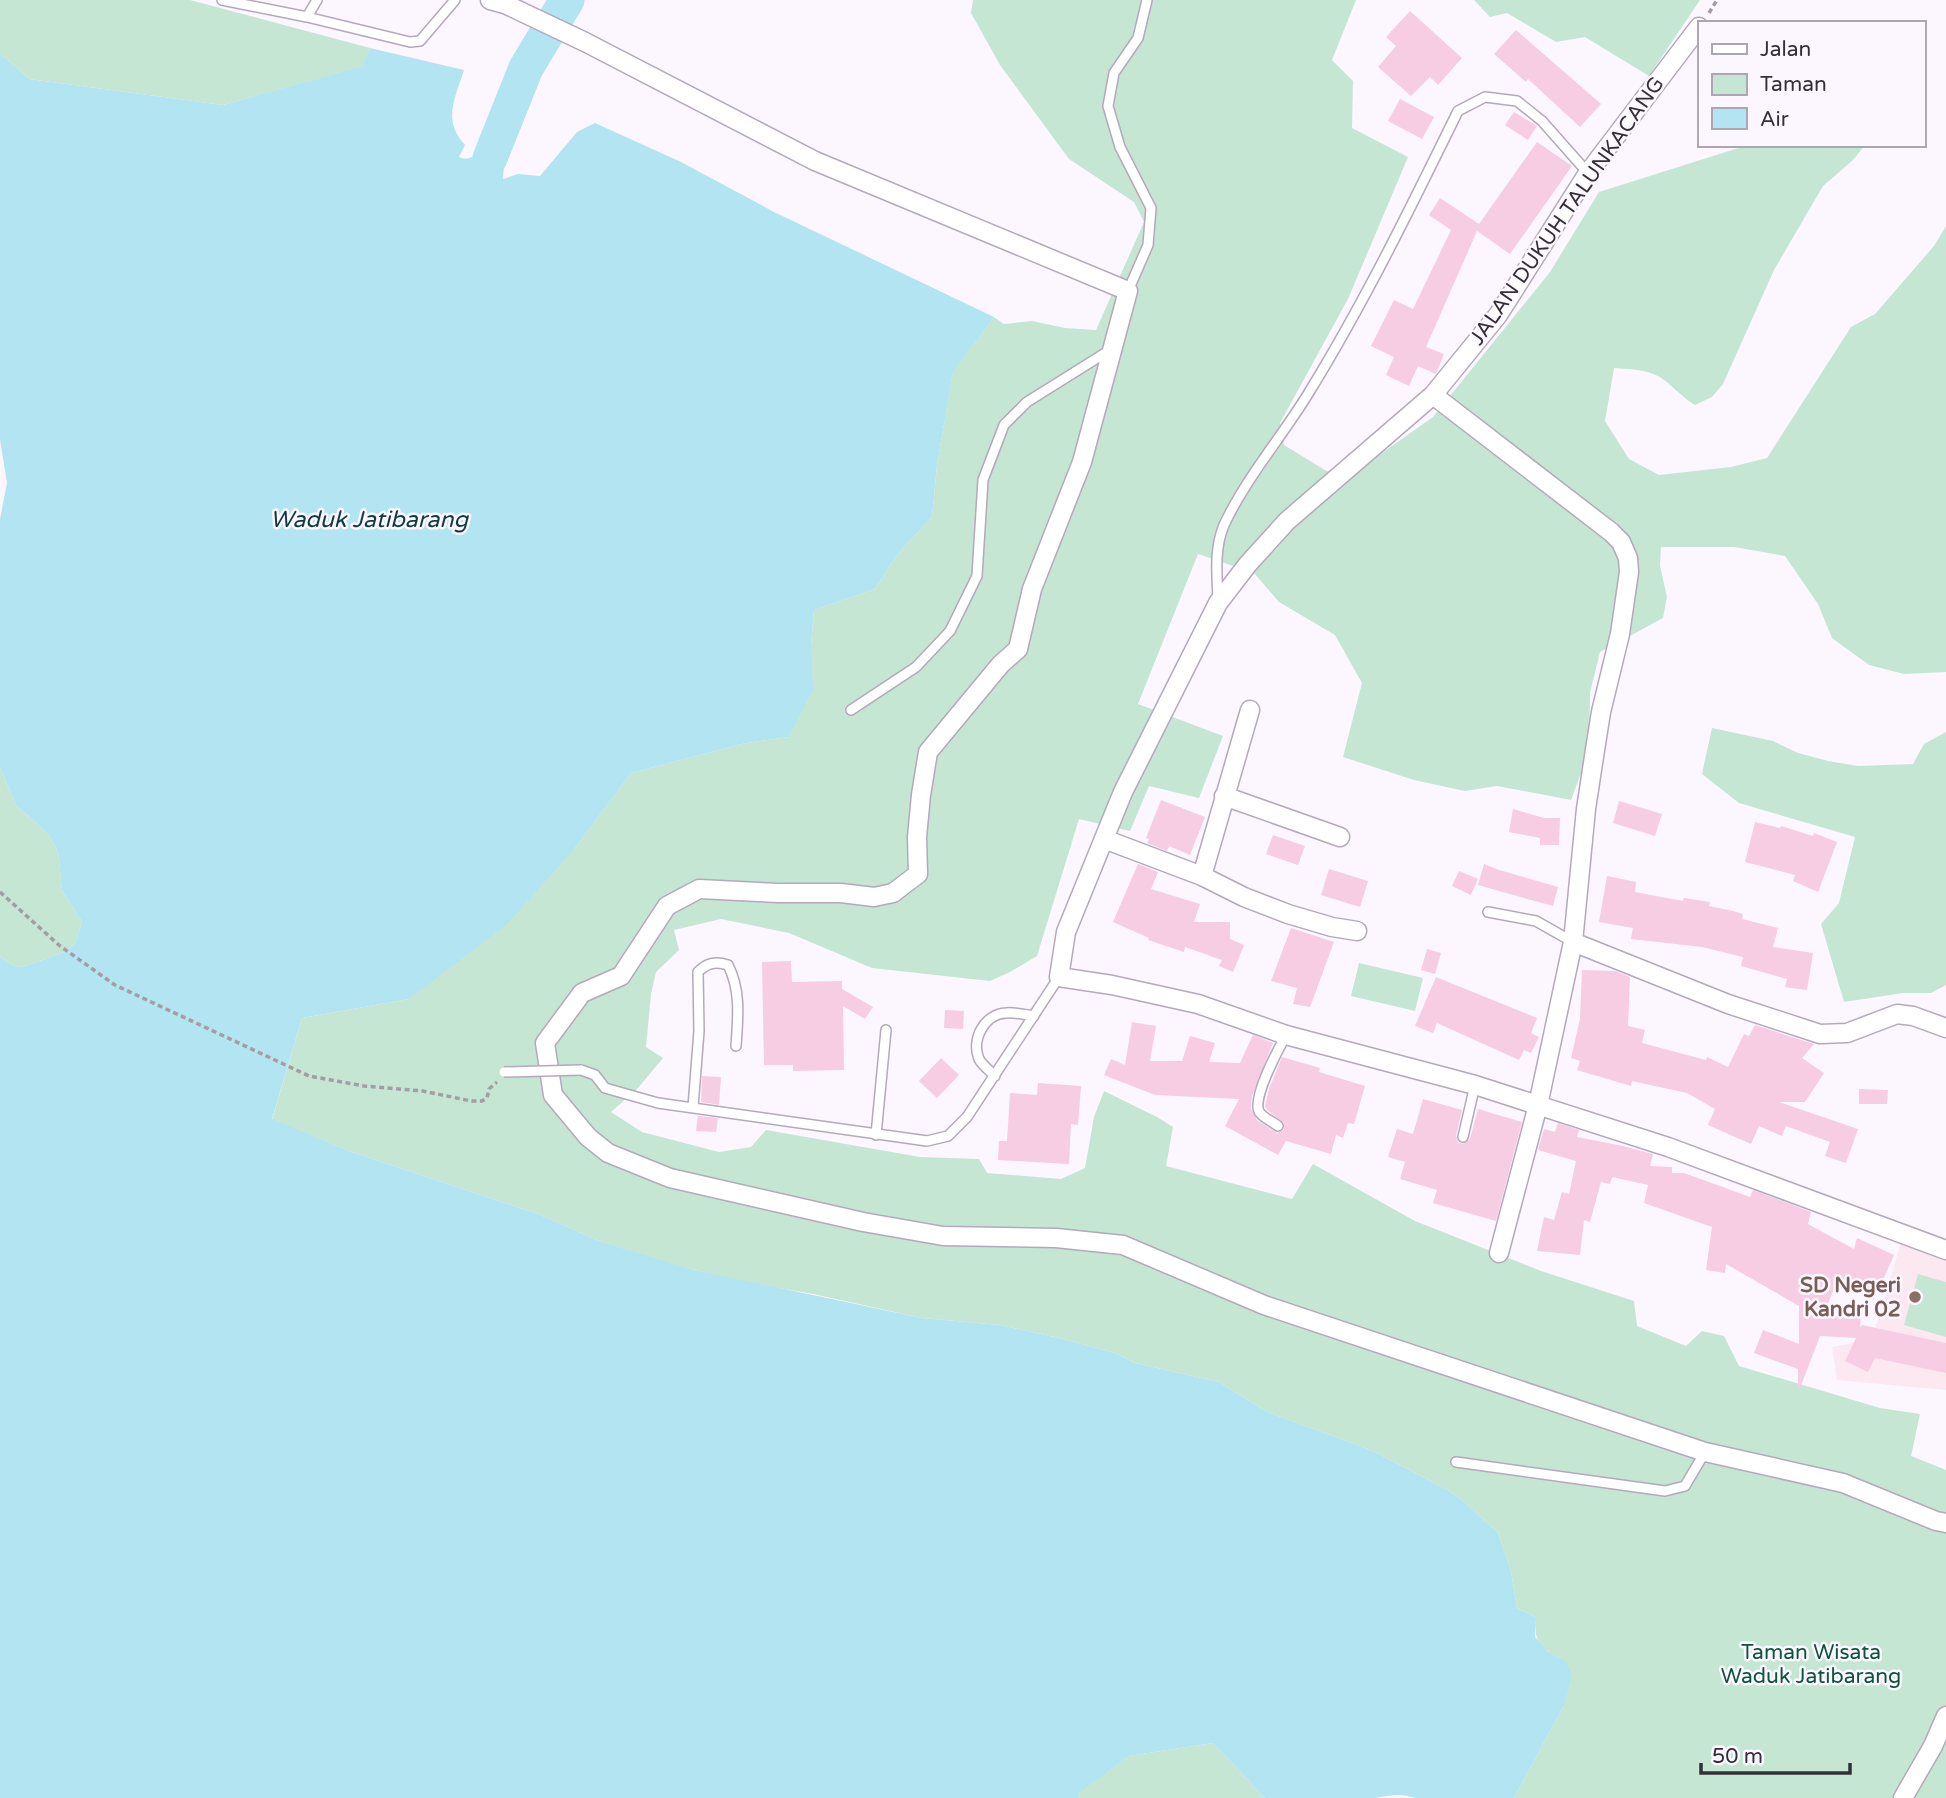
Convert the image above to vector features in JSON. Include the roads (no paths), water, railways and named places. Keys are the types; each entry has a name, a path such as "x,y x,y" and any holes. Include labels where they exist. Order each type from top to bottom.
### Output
{"street":[{"path":"498,2 585,42 815,161 1125,290 1113,348 1082,462 1032,589 1018,649 1001,664 928,752 917,837 918,874 893,893 874,897 841,893 699,889 667,906 621,976 582,993 545,1042 553,1095 588,1137 608,1153 670,1178 863,1222 943,1236 1056,1238 1123,1245 1264,1305 1705,1452 1843,1483 1946,1523"},
{"name":"JALAN DUKUH TALUNKACANG","path":"1059,977 1066,932 1123,792 1219,603 1248,564 1287,521 1433,394 1498,315 1588,173 1698,28"},
{"path":"1433,394 1611,532 1628,558 1629,572 1620,634 1601,712 1591,774 1573,942 1538,1105 1499,1253"},
{"path":"1202,876 1250,710"},
{"path":"1224,796 1340,838"},
{"path":"1104,839 1202,876 1288,914 1357,931"},
{"path":"1573,942 1728,1004 1821,1034 1847,1033 1897,1014 1913,1016 1946,1028"},
{"path":"1059,977 1112,985 1198,1004 1286,1035 1475,1085 1668,1147 1946,1250"},
{"path":"1903,1798 1933,1746 1946,1716"}],"lane":[{"path":"222,0 410,42 420,41 455,0"},
{"path":"307,17 317,0"},
{"path":"1125,290 1149,245 1151,208 1121,147 1108,106 1114,73 1138,38 1147,0"},
{"path":"1219,603 1216,557 1224,527 1258,468 1307,396 1358,309 1458,111 1485,97 1517,101 1542,121 1588,173"},
{"path":"851,710 916,667 950,631 977,576 983,480 1004,425 1027,402 1113,348"},
{"path":"1488,912 1536,921 1573,942"},
{"path":"693,1107 699,1031 698,972 706,964 728,964 734,976 738,1007 737,1046"},
{"path":"504,1072 581,1070 595,1075 605,1088 658,1103 927,1141 948,1136 967,1117 1059,977"},
{"path":"995,1076 979,1060 978,1031 994,1017 1005,1013 1034,1016"},
{"path":"876,1135 886,1030"},
{"path":"1278,1126 1259,1112 1257,1104 1286,1035"},
{"path":"1463,1137 1475,1085"},
{"path":"1456,1462 1665,1491 1685,1486 1705,1452"}],"water":[{"name":"Waduk Jatibarang","path":"370,48 464,70 452,109 454,127 465,145 459,157 470,158 480,151 504,165 503,179 518,174 540,176 577,132 595,123 681,162 774,212 994,317 953,372 937,465 932,517 896,556 875,589 814,610 811,644 813,690 788,737 746,743 631,773 575,848 506,925 409,999 302,1018 272,1119 349,1151 538,1214 599,1241 694,1270 922,1318 1000,1325 1115,1353 1135,1363 1219,1382 1267,1412 1371,1450 1448,1490 1498,1533 1511,1571 1517,1608 1535,1617 1535,1637 1547,1651 1563,1659 1572,1674 1563,1707 1514,1798 1415,1798 1396,1795 1376,1798 1265,1798 1213,1743 1129,1756 1078,1794 1079,1798 0,1798 0,957 14,966 23,967 67,951 76,942 82,922 62,890 58,851 47,833 16,805 0,767 0,519 7,483 0,440 0,53 29,79 223,105 363,66"}],"waterway":[{"path":"490,158 526,68 567,0"}],"place":[{"name":"SD Negeri Kandri 02","path":"1915,1297"}],"park label":[{"name":"Taman Wisata Waduk Jatibarang","path":"1811,1664"}]}
